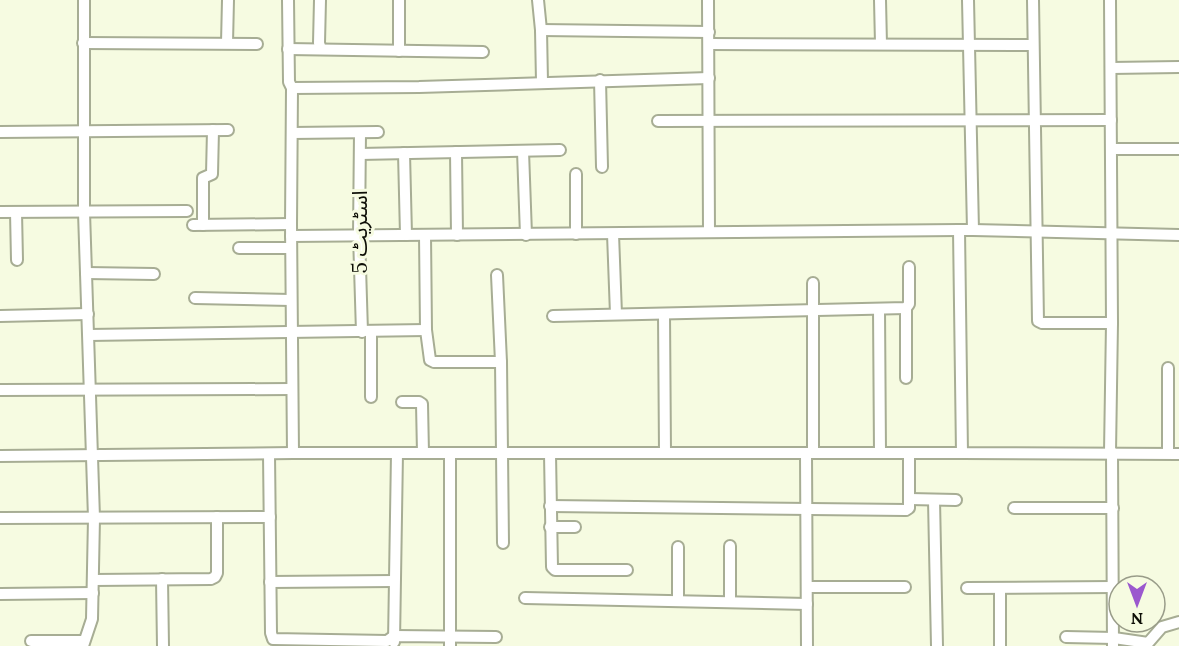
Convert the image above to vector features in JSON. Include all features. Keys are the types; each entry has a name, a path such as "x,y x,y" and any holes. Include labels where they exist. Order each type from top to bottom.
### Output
{"street":[{"path":"31,641 83,644 92,619 94,518 84,212 84,0"},
{"path":"227,43 228,0"},
{"path":"288,0 289,82 292,88 293,453"},
{"path":"320,0 319,43 321,49"},
{"path":"399,0 399,51"},
{"path":"538,0 542,30 542,82"},
{"path":"708,0 709,232"},
{"path":"880,0 881,44"},
{"path":"968,0 973,230"},
{"path":"1033,0 1038,321 1042,323 1112,323"},
{"path":"1110,0 1113,574"},
{"path":"542,30 709,32"},
{"path":"83,43 256,44"},
{"path":"709,44 1033,45"},
{"path":"288,49 483,52"},
{"path":"1111,68 1179,66"},
{"path":"292,88 419,87 709,78"},
{"path":"600,80 602,167"},
{"path":"658,121 1111,120"},
{"path":"213,130 212,174 202,180 198,225 291,224"},
{"path":"0,132 228,130"},
{"path":"292,133 378,132"},
{"name":"اسٹریٹ 5","path":"360,133 359,236 371,398"},
{"path":"1111,149 1179,149"},
{"path":"360,154 560,150"},
{"path":"523,151 525,235"},
{"path":"456,152 457,235"},
{"path":"404,153 406,235"},
{"path":"576,174 576,234"},
{"path":"0,212 187,212"},
{"path":"16,212 16,260"},
{"path":"958,230 962,453"},
{"path":"291,236 958,230 1179,235"},
{"path":"613,234 616,314"},
{"path":"424,235 428,355 434,362 501,362"},
{"path":"239,248 291,248"},
{"path":"906,378 906,308 909,304 909,267"},
{"path":"86,273 154,274"},
{"path":"497,275 501,362 503,543"},
{"path":"807,646 807,510 813,282"},
{"path":"195,298 291,300"},
{"path":"553,316 906,308"},
{"path":"879,309 880,453"},
{"path":"0,316 88,314"},
{"path":"664,314 665,453"},
{"path":"88,335 426,330"},
{"path":"0,456 293,453 1111,452 1173,454 1168,368"},
{"path":"0,390 292,390"},
{"path":"402,402 422,404 423,453"},
{"path":"394,641 397,453"},
{"path":"550,506 906,510 909,508 910,499 909,453"},
{"path":"269,454 271,633 273,639 331,644 387,641 450,642 496,637"},
{"path":"450,454 450,642"},
{"path":"550,454 550,564 555,570 627,570"},
{"path":"910,499 956,500"},
{"path":"934,500 937,646"},
{"path":"1014,508 1113,508"},
{"path":"93,580 215,577 217,573 217,517"},
{"path":"0,518 270,517"},
{"path":"550,527 575,527"},
{"path":"730,546 730,602"},
{"path":"678,547 678,600"},
{"path":"162,579 163,646"},
{"path":"270,582 394,581"},
{"path":"807,587 904,587"},
{"path":"967,588 1107,587"},
{"path":"1000,588 1000,646"},
{"path":"0,594 93,593"},
{"path":"525,598 807,604"},
{"path":"1066,637 1148,643 1162,627 1179,622"}]}
